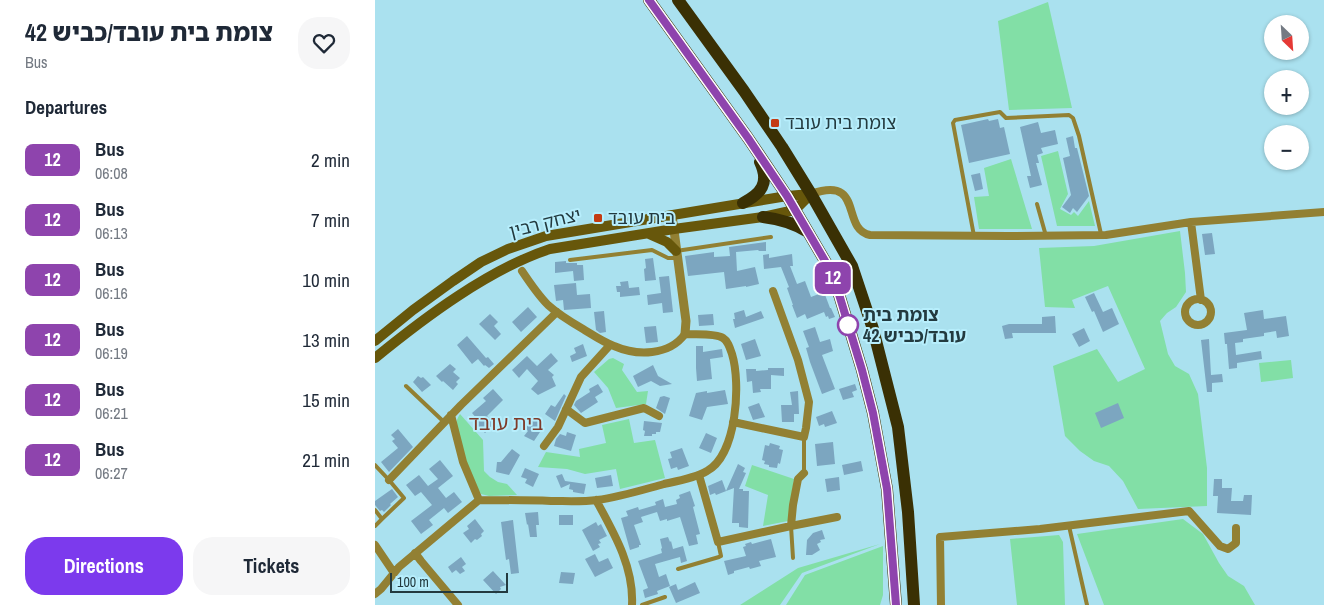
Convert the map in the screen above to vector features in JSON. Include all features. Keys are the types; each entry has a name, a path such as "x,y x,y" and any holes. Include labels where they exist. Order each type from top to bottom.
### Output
{"highway":[{"path":"649,0 748,138 787,196 828,266 838,291 873,413 887,489 896,605"},
{"path":"678,0 782,147 852,266 873,329 898,427 908,512 914,605"},
{"path":"743,204 757,195 764,184 765,178 763,168 748,138"},
{"path":"763,217 791,223 809,232"}],"main road":[{"name":"יצחק רבין","path":"375,340 413,310 481,262 508,249 546,236 787,196 811,194"},
{"path":"795,210 811,194"},
{"name":"יצחק רבין","path":"375,358 400,337 491,275 532,255 550,249 645,233 763,217 795,210"},
{"path":"645,233 667,242 677,254"}],"street":[{"path":"811,194 830,188 837,189 848,201 858,228 863,234 869,235 1101,235 1191,222 1324,212"},
{"path":"522,271 538,294 557,312 610,345 634,352 655,351 672,347 685,334 685,321 672,215"},
{"path":"1191,222 1201,300"},
{"path":"733,422 804,437 809,402 798,360 773,292"},
{"path":"389,480 451,415 557,312"},
{"path":"375,594 415,553 479,500 596,500 615,497 699,475 713,467 720,459 733,422 737,380 733,358 728,344 723,338 685,334"},
{"path":"544,446 558,427 581,377 610,345"},
{"path":"566,409 585,423 644,408 659,416"},
{"path":"451,415 463,462 479,500"},
{"path":"791,526 798,479 803,473"},
{"path":"699,475 718,542 837,518"},
{"path":"596,500 622,550 632,595 632,605"},
{"path":"941,605 940,537 1069,526 1189,511 1220,546 1228,549 1236,543 1236,528"},
{"path":"375,545 394,573"},
{"path":"415,553 458,605"}],"lane":[{"path":"974,236 953,123 955,120 1000,112 1006,118 1069,114 1073,118 1079,136 1101,235"},
{"path":"1037,204 1046,236"},
{"path":"570,260 652,250 669,258 677,254 771,237"},
{"path":"406,386 444,422"},
{"path":"803,473 804,437"},
{"path":"375,465 404,498 375,526"},
{"path":"375,510 382,519"},
{"path":"791,526 793,558"},
{"path":"1069,526 1087,605"},
{"path":"678,569 721,556 718,542"},
{"path":"642,605 665,597"}],"green space":[{"path":"1048,2 1072,108 1009,110 998,21"},
{"path":"1058,151 1068,194 1060,209 1071,215 1074,212 1078,216 1089,201 1095,226 1057,226 1041,156"},
{"path":"1011,159 1032,229 979,229 974,197 989,196 984,168"},
{"path":"1180,231 1186,292 1176,307 1160,321 1168,354 1175,366 1189,374 1198,394 1207,468 1207,506 1138,509 1123,481 1109,466 1094,461 1080,451 1065,436 1053,366 1097,349 1118,382 1145,369 1108,286 1072,300 1075,308 1045,307 1039,248 1094,246"},
{"path":"613,358 624,364 622,370 637,392 648,391 646,404 616,408 608,388 594,372 609,359"},
{"path":"1291,360 1293,378 1261,382 1259,363"},
{"path":"460,414 483,440 484,471 498,482 507,484 517,495 489,496 481,494 469,470 459,441 456,425"},
{"path":"629,419 634,443 655,440 665,478 620,489 616,469 585,474 567,469 538,467 546,452 580,457 579,449 606,443 602,425"},
{"path":"752,465 794,479 788,521 763,526 768,495 745,486"},
{"path":"1183,519 1203,534 1228,576 1244,586 1255,605 1104,605 1077,534"},
{"path":"1059,535 1063,542 1065,605 1017,605 1010,539"},
{"path":"880,544 802,573 780,605 740,605 798,568"},
{"path":"883,546 883,595 880,605 786,605 805,575"}],"building":[{"path":"988,119 989,121 998,119 1000,128 1004,127 1010,154 969,163 961,125"},
{"path":"1038,122 1041,133 1055,130 1058,144 1041,148 1043,153 1037,155 1039,163 1036,163 1042,185 1030,188 1027,176 1031,176 1020,127"},
{"path":"1073,136 1089,196 1077,212 1073,208 1070,213 1062,207 1071,195 1063,158 1070,156 1066,138"},
{"path":"980,173 983,189 975,191 971,175"},
{"path":"1212,233 1215,254 1205,255 1202,234"},
{"path":"766,242 766,251 736,252 737,271 755,267 759,284 726,289 724,272 688,276 685,256 714,252 714,257 730,256 729,247"},
{"path":"769,254 769,258 792,254 793,266 790,266 797,284 805,281 811,297 824,292 835,317 829,319 824,312 807,319 805,314 797,318 787,288 789,287 781,267 764,269 763,255"},
{"path":"653,258 656,280 645,281 645,259"},
{"path":"566,261 566,263 583,265 584,280 574,281 573,271 555,273 555,262"},
{"path":"669,276 673,312 663,313 662,303 648,305 647,295 661,293 659,277"},
{"path":"628,281 629,288 639,287 640,295 620,297 620,292 617,292 616,286 621,286 620,282"},
{"path":"576,283 577,295 590,294 591,308 564,310 563,300 556,301 554,285"},
{"path":"1094,293 1103,312 1112,308 1119,324 1103,332 1094,311 1092,312 1085,297"},
{"path":"528,307 537,317 521,332 512,322"},
{"path":"744,310 746,317 761,311 764,318 735,328 734,313"},
{"path":"1263,310 1264,319 1286,316 1289,336 1277,338 1276,331 1264,333 1264,336 1243,339 1243,342 1235,343 1236,355 1261,351 1262,359 1237,363 1237,368 1229,369 1224,333 1247,330 1244,313"},
{"path":"604,311 606,332 600,333 596,330 594,312"},
{"path":"490,314 498,322 494,326 501,334 495,340 479,324"},
{"path":"713,314 714,325 699,326 698,315"},
{"path":"1055,316 1056,333 1012,333 1013,338 1005,339 1002,326 1009,324 1042,324 1042,317"},
{"path":"656,326 658,342 646,343 644,327"},
{"path":"815,327 820,342 830,339 833,351 822,355 835,389 822,394 810,362 806,348 809,347 803,331"},
{"path":"1084,328 1090,341 1079,347 1072,334"},
{"path":"467,336 486,358 488,357 494,364 489,368 484,366 478,359 472,364 457,345"},
{"path":"755,339 761,356 746,360 741,344"},
{"path":"1209,339 1211,375 1222,374 1223,382 1212,383 1212,392 1207,392 1201,340"},
{"path":"583,344 587,356 572,362 570,356 576,353 574,348"},
{"path":"696,346 703,346 703,352 722,349 723,357 710,359 712,379 697,381"},
{"path":"551,353 558,361 548,370 554,375 552,377 556,386 538,395 531,389 538,381 527,369 519,378 512,370 527,356 537,366"},
{"path":"450,364 456,369 453,372 460,378 453,390 436,376"},
{"path":"653,365 658,376 672,384 660,386 651,381 638,387 633,376"},
{"path":"768,368 784,368 784,376 771,375 771,389 760,389 761,392 753,393 752,381 747,382 746,369 756,369 756,371 768,370"},
{"path":"418,376 423,377 431,385 422,392 413,382"},
{"path":"598,384 603,392 595,397 598,402 581,413 574,405 576,401 590,392 589,389"},
{"path":"855,384 857,390 852,392 854,397 843,400 839,389"},
{"path":"493,389 503,400 487,416 495,424 485,433 474,422 477,419 472,413 486,401 483,398"},
{"path":"725,390 728,404 707,407 702,420 689,416 696,393"},
{"path":"798,391 799,414 794,414 794,422 782,422 781,405 792,405 790,392"},
{"path":"564,394 566,396 555,421 545,414 551,405 555,407"},
{"path":"660,397 670,398 665,414 656,408"},
{"path":"759,403 765,417 753,420 748,407"},
{"path":"1118,403 1124,418 1101,428 1095,413"},
{"path":"832,411 837,423 825,427 824,424 819,426 816,417"},
{"path":"532,416 542,424 537,430 540,432 534,441 524,436 528,431 524,427"},
{"path":"644,421 662,423 660,432 652,434 652,436 644,436"},
{"path":"398,429 413,447 389,472 381,462 398,448 392,441 395,439 391,435"},
{"path":"567,432 576,435 571,451 554,446 560,434 566,436"},
{"path":"706,433 717,438 711,453 699,448"},
{"path":"833,442 835,464 817,466 815,444"},
{"path":"770,443 780,446 779,449 783,450 780,464 778,463 777,468 769,467 762,460 765,445 769,446"},
{"path":"682,448 689,466 678,470 677,467 671,469 668,459 672,458 670,452"},
{"path":"512,449 520,455 509,475 496,472 497,462 501,462"},
{"path":"440,460 453,476 438,488 446,498 454,492 462,502 448,513 444,508 429,520 433,525 421,534 411,521 432,505 421,492 415,496 406,485 419,475 428,486 438,479 429,469"},
{"path":"861,461 863,471 844,475 842,465"},
{"path":"738,464 745,468 743,472 746,473 739,489 749,491 748,528 739,527 739,523 732,523 734,488 716,495 715,493 710,495 708,486 722,480 726,491"},
{"path":"525,468 539,474 533,487 525,483 527,479 521,477"},
{"path":"562,474 565,481 586,484 584,494 573,492 573,490 569,489 570,484 561,488 556,476"},
{"path":"611,475 613,486 597,488 595,478"},
{"path":"839,477 840,490 827,492 825,479"},
{"path":"1214,479 1222,479 1222,488 1232,488 1231,501 1243,501 1244,495 1252,495 1251,515 1217,513 1218,496 1213,496"},
{"path":"392,489 398,497 384,512 380,511 375,505 375,501"},
{"path":"690,491 700,534 696,535 698,544 689,546 680,517 660,521 657,512 641,517 643,522 634,525 641,545 630,550 621,518 628,516 626,511 638,507 639,510 656,505 655,502 663,499 665,507 677,504 676,500 680,498 679,495"},
{"path":"538,512 539,525 536,525 537,537 530,537 525,513"},
{"path":"559,515 573,515 573,525 559,525"},
{"path":"475,519 484,531 481,534 482,536 471,543 463,533 469,529 467,526"},
{"path":"513,520 519,573 511,574 509,559 506,560 501,522"},
{"path":"596,522 598,526 601,524 607,536 599,540 601,543 598,544 600,547 593,551 582,530"},
{"path":"822,530 825,539 820,540 821,542 817,544 820,550 812,555 806,555 807,540 813,533"},
{"path":"668,537 673,549 683,546 687,561 681,563 680,557 655,564 659,577 666,574 670,586 657,591 658,594 645,598 643,590 648,588 638,561 662,553 660,539"},
{"path":"771,539 776,557 759,561 761,566 734,571 734,573 728,575 724,561 746,556 743,547 746,546 745,544"},
{"path":"595,554 599,562 608,558 613,568 595,577 585,559"},
{"path":"461,557 466,564 462,567 465,571 460,574 456,570 452,573 448,567"},
{"path":"493,571 506,585 500,587 501,589 496,594 483,580"},
{"path":"561,572 575,573 573,584 559,583"},
{"path":"695,582 700,593 676,603 669,587 676,584 678,590"}],"bus line":[{"name":"12","path":"649,0 748,138 787,196 828,266 838,291 873,413 887,489 896,605"}],"place":[{"name":"צומת בית עובד","path":"775,123"},
{"name":"בית עובד","path":"598,218"},
{"name":"צומת בית עובד/כביש 42","path":"848,325"}],"district":[{"name":"בית עובד","path":"506,423"}]}
